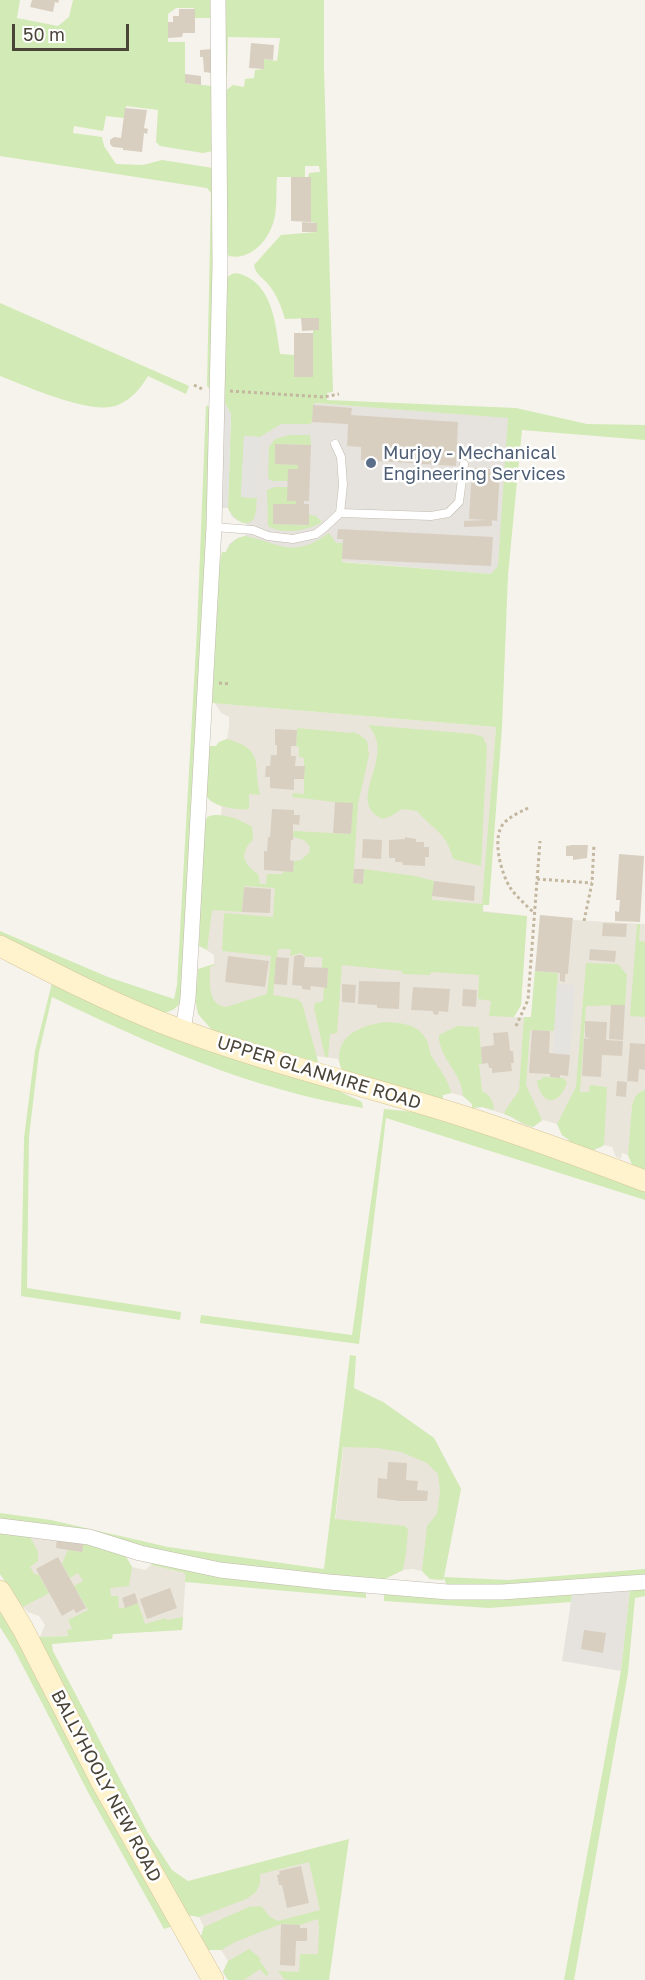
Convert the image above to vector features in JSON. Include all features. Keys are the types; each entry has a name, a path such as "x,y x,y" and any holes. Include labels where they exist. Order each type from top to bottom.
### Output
{"main road":[{"name":"UPPER GLANMIRE ROAD","path":"0,946 100,997 183,1031 266,1059 465,1116 645,1181"},
{"name":"BALLYHOOLY NEW ROAD","path":"0,1591 101,1781 213,1980"}],"street":[{"path":"183,1031 188,998 214,527 220,265 218,0"},
{"path":"0,1526 89,1537 140,1553 220,1570 329,1582 448,1592 502,1592 645,1582"}],"lane":[{"path":"214,527 253,530 268,536 293,539 316,534 340,513 343,485 342,457 335,444"},
{"path":"340,513 431,516 448,513 459,502 464,464"}],"path":[{"path":"194,385 206,393"},
{"path":"236,390 324,397 339,394"},
{"path":"528,807 503,824 498,838 498,852 503,873 511,889 534,913"},
{"path":"516,1026 528,1000 540,841"},
{"path":"584,921 591,883 594,844"},
{"path":"537,879 591,883"}],"shaded area":[{"name":"Murjoy - Mechanical Engineering Services","path":"232,397 515,418 503,575 226,552 229,544 245,536 246,529 246,523 232,517 228,508"},
{"path":"223,400 231,414 228,508 220,508"},
{"path":"244,436 260,437 257,498 241,497"},
{"path":"215,703 496,727 483,911 527,916 521,1005 514,1017 531,1017 535,971 568,974 573,920 645,924 645,1167 631,1156 622,1153 621,1159 616,1157 612,1147 604,1145 600,1148 572,1142 562,1135 557,1124 543,1120 533,1127 521,1124 515,1118 482,1107 472,1108 472,1104 463,1096 451,1093 443,1095 342,1071 338,1059 316,1056 207,1011 210,967 214,966 214,955 205,949 212,822 221,815 219,742 227,739 229,727 229,717 221,713"},
{"path":"557,984 575,985 570,1055 553,1054"},
{"path":"350,1388 383,1402 434,1438 461,1489 443,1580 430,1579 422,1571 412,1569 396,1574 330,1570"},
{"path":"0,1530 36,1534 125,1555 132,1567 145,1570 151,1565 186,1573 182,1630 40,1637 45,1625 39,1616 28,1612 23,1607 0,1574"},
{"path":"630,1589 621,1671 562,1661 572,1595"},
{"path":"343,1844 322,1980 228,1980 223,1972 228,1961 221,1950 207,1950 201,1936 204,1927 199,1917 188,1915 174,1890"}],"green space":[{"path":"0,0 20,0 17,18 58,26 69,17 73,0 213,0 213,18 195,18 194,8 176,8 168,14 168,42 185,42 185,83 212,86 213,151 203,153 160,146 156,142 158,110 126,106 124,118 106,116 103,131 74,126 73,133 102,137 104,146 116,164 143,165 162,160 213,168 215,187 211,390 207,386 211,193 207,188 0,156"},
{"path":"225,0 324,0 333,392 327,393 327,400 516,408 587,424 645,425 645,440 522,430 508,575 502,727 489,905 483,905 483,912 527,916 521,1005 514,1017 489,1016 491,1001 478,999 479,975 431,972 430,975 402,974 402,971 342,965 337,1033 330,1034 328,1057 325,1057 314,1008 315,1003 323,1001 324,987 327,987 328,968 322,968 322,957 306,957 301,953 290,956 291,949 278,949 273,995 297,999 302,1003 318,1061 316,1064 213,1031 198,1014 195,999 198,969 214,964 210,967 210,985 215,1002 220,1005 226,1007 267,994 271,956 222,951 224,913 273,917 275,888 244,886 242,912 212,910 207,950 199,946 203,828 207,817 217,815 230,817 252,827 253,840 244,854 246,862 258,874 260,884 266,884 267,874 293,872 294,861 301,860 309,853 310,847 304,840 293,837 293,831 350,834 335,802 292,797 293,793 304,794 304,758 299,757 299,747 296,746 297,728 353,732 367,741 369,755 358,804 353,883 363,884 364,869 415,876 434,881 432,900 482,904 496,727 212,703 219,566 222,552 226,552 231,544 245,536 287,547 296,547 305,546 329,533 336,543 343,543 342,562 491,574 498,566 508,418 314,403 310,424 281,424 260,437 244,436 241,497 257,498 256,513 251,522 243,523 230,512 228,508 231,414 223,400 224,283 230,275 237,273 253,280 261,288 271,308 280,354 294,355 294,377 313,377 313,330 319,330 319,318 285,319 274,292 258,274 254,265 281,235 317,232 316,223 310,222 311,178 308,177 309,173 320,172 319,166 305,166 305,177 277,177 275,216 270,232 260,246 253,251 238,257 229,256 227,253 224,92 233,85 244,87 245,79 254,78 255,70 264,69 264,59 277,61 280,38 228,37 227,74 225,74"},
{"path":"0,303 189,386 186,394 148,376 135,393 123,403 107,407 92,407 59,398 0,376"},
{"path":"206,405 213,410 181,1001 172,1010 160,1013 0,938 0,931 108,977 174,999 177,985 197,629"},
{"path":"290,435 310,435 311,445 275,444 275,464 298,465 298,469 288,481 272,481 268,478 269,447 275,439"},
{"path":"275,487 288,487 296,504 274,504 273,524 308,525 309,515 316,516 322,522 310,528 295,531 274,529 268,526 267,490"},
{"path":"368,725 473,734 483,737 487,747 481,866 453,859 447,842 417,811 402,809 382,819 374,814 368,801 368,791 377,759 377,747 375,736"},
{"path":"227,739 247,748 255,759 260,795 249,794 249,809 230,808 217,804 212,802 205,793 208,746 216,746"},
{"path":"637,924 640,924 639,941 645,942 645,1017 630,1016"},
{"path":"586,963 618,964 627,975 625,1005 586,1006 580,1092 589,1092 590,1085 607,1087 604,1145 594,1150 593,1154 569,1145 569,1140 562,1135 557,1124 576,1087"},
{"path":"535,971 558,973 554,1031 530,1030 526,1085 542,1120 533,1127 504,1114 519,1091 524,1017 531,1017"},
{"path":"52,983 326,1085 362,1102 363,1108 322,1100 242,1078 127,1032 52,997 39,1052 29,1137 27,1288 181,1312 180,1320 21,1296 24,1138 35,1051"},
{"path":"386,1022 410,1026 424,1035 431,1055 450,1088 451,1093 443,1095 443,1102 342,1071 339,1060 343,1042 357,1030"},
{"path":"457,1026 479,1027 482,1091 491,1099 494,1110 482,1107 472,1108 472,1104 463,1096 459,1080 442,1051 439,1035"},
{"path":"543,1077 563,1078 567,1082 564,1090 555,1099 550,1100 542,1095 537,1080"},
{"path":"645,1090 645,1174 633,1167 628,1155 632,1106 635,1097"},
{"path":"384,1109 415,1112 471,1127 645,1189 645,1200 386,1118 359,1344 200,1323 201,1315 352,1335"},
{"path":"350,1355 356,1356 354,1388 383,1402 434,1438 461,1489 444,1577 508,1580 645,1569 645,1577 447,1587 444,1578 443,1580 430,1579 422,1571 427,1526 437,1514 440,1491 438,1474 427,1463 401,1452 378,1448 343,1447 335,1519 405,1526 408,1529 403,1570 379,1582 220,1565 0,1523 0,1513 51,1520 168,1547 324,1569"},
{"path":"0,1530 28,1533 38,1552 38,1561 30,1567 35,1575 38,1574 49,1593 23,1607 0,1574"},
{"path":"84,1540 125,1555 132,1567 129,1586 110,1588 111,1596 118,1596 119,1609 138,1603 145,1624 166,1618 167,1620 183,1617 182,1630 113,1634 112,1639 52,1644 53,1651 148,1833 172,1870 188,1881 349,1839 329,1980 285,1980 278,1971 299,1972 300,1954 318,1954 318,1919 300,1925 281,1924 221,1950 207,1950 201,1936 204,1927 249,1907 261,1906 270,1917 278,1921 320,1910 309,1862 260,1874 260,1883 256,1892 246,1899 199,1917 188,1915 145,1847 37,1637 68,1636 67,1630 72,1629 68,1620 88,1610 74,1586 83,1581 78,1573 70,1578 62,1564 68,1550 82,1552"},
{"path":"153,1560 366,1589 366,1598 185,1582 185,1573 151,1565"},
{"path":"645,1587 645,1596 635,1598 628,1673 574,1980 564,1980 621,1671 630,1589"},
{"path":"384,1590 604,1592 572,1595 571,1602 489,1608 384,1601"},
{"path":"0,1607 173,1926 164,1929 89,1794 15,1651 0,1627"},
{"path":"249,1949 261,1959 259,1960 269,1974 266,1976 260,1969 244,1980 228,1980 223,1972 228,1961"}],"building":[{"path":"32,0 59,0 58,3 55,2 53,12 30,7"},
{"path":"179,9 195,9 195,33 183,33 182,37 168,38 168,22 173,22 173,16 179,16"},
{"path":"251,43 274,45 273,60 264,59 264,69 249,68"},
{"path":"212,49 212,73 204,72 200,50"},
{"path":"185,74 201,76 201,85 185,83"},
{"path":"125,108 147,110 144,128 148,129 147,134 144,133 142,152 123,150 123,148 113,147 110,144 110,140 114,137 121,138"},
{"path":"291,177 311,177 311,222 291,221"},
{"path":"302,222 317,223 317,232 302,232"},
{"path":"301,318 319,318 319,330 302,331"},
{"path":"294,333 313,333 313,377 294,377"},
{"path":"313,405 352,408 351,415 458,422 456,466 361,460 361,447 347,446 348,424 312,422"},
{"path":"275,444 311,445 309,501 304,501 304,504 309,504 309,525 273,524 273,504 296,504 296,501 287,501 288,469 298,469 298,465 275,464"},
{"path":"472,468 500,470 497,521 492,520 492,526 464,527 464,521 487,520 469,519"},
{"path":"338,529 493,537 491,566 342,559 343,539 337,539"},
{"path":"275,729 297,730 296,746 291,746 291,756 296,756 295,766 305,766 304,779 294,779 294,790 270,788 270,777 265,777 266,766 270,766 271,755 277,755"},
{"path":"335,802 353,803 351,834 333,833"},
{"path":"272,809 294,810 294,815 300,815 299,825 293,824 293,840 291,840 290,860 294,861 293,872 264,870 264,851 267,851 268,837 270,837"},
{"path":"405,837 416,839 416,842 424,842 424,847 429,847 429,857 425,857 425,866 403,865 402,862 395,862 395,858 389,858 389,840 405,839"},
{"path":"363,839 382,840 381,859 362,858"},
{"path":"588,845 587,858 573,860 573,856 566,856 566,846"},
{"path":"619,854 644,856 640,922 615,921 615,911 619,912 620,900 616,900"},
{"path":"354,869 364,869 363,884 353,883"},
{"path":"434,881 475,886 474,901 432,896"},
{"path":"244,887 271,889 270,913 242,912"},
{"path":"540,915 573,918 568,974 565,974 565,982 560,981 560,973 535,971"},
{"path":"603,923 627,924 626,937 602,936"},
{"path":"590,949 616,951 615,962 589,960"},
{"path":"297,955 305,958 304,967 328,968 327,988 311,986 310,990 292,985 294,957"},
{"path":"228,956 269,961 265,987 225,982"},
{"path":"276,957 289,958 287,985 274,984"},
{"path":"359,981 400,982 399,1009 358,1004"},
{"path":"342,984 356,985 355,1003 342,1002"},
{"path":"413,987 450,989 448,1012 439,1011 438,1015 433,1014 433,1011 411,1010"},
{"path":"463,989 477,990 476,1007 462,1006"},
{"path":"611,1005 625,1005 623,1040 609,1039"},
{"path":"585,1021 607,1022 606,1040 623,1041 622,1056 602,1055 601,1077 582,1076 584,1038 591,1039 585,1037"},
{"path":"532,1030 550,1031 549,1053 570,1055 568,1076 560,1075 560,1078 550,1077 550,1074 529,1073"},
{"path":"508,1032 510,1051 513,1051 512,1071 492,1073 492,1068 489,1068 488,1063 482,1064 481,1047 494,1045 493,1033"},
{"path":"630,1043 645,1044 645,1070 639,1069 638,1082 627,1081"},
{"path":"617,1081 627,1082 626,1097 616,1096"},
{"path":"388,1462 407,1463 406,1480 418,1481 417,1490 428,1491 427,1501 377,1498 378,1478 387,1479"},
{"path":"57,1536 84,1540 82,1552 56,1548"},
{"path":"58,1557 86,1608 76,1613 74,1609 62,1616 36,1569"},
{"path":"170,1588 177,1608 147,1619 140,1599"},
{"path":"135,1593 138,1603 125,1608 122,1598"},
{"path":"584,1630 606,1633 603,1653 581,1649"},
{"path":"301,1866 309,1903 287,1908 282,1885 279,1885 277,1875 280,1874 279,1871"},
{"path":"281,1924 300,1925 300,1928 307,1928 307,1941 296,1941 295,1966 280,1965"}],"place":[{"name":"Murjoy - Mechanical Engineering Services","path":"371,463"}]}
